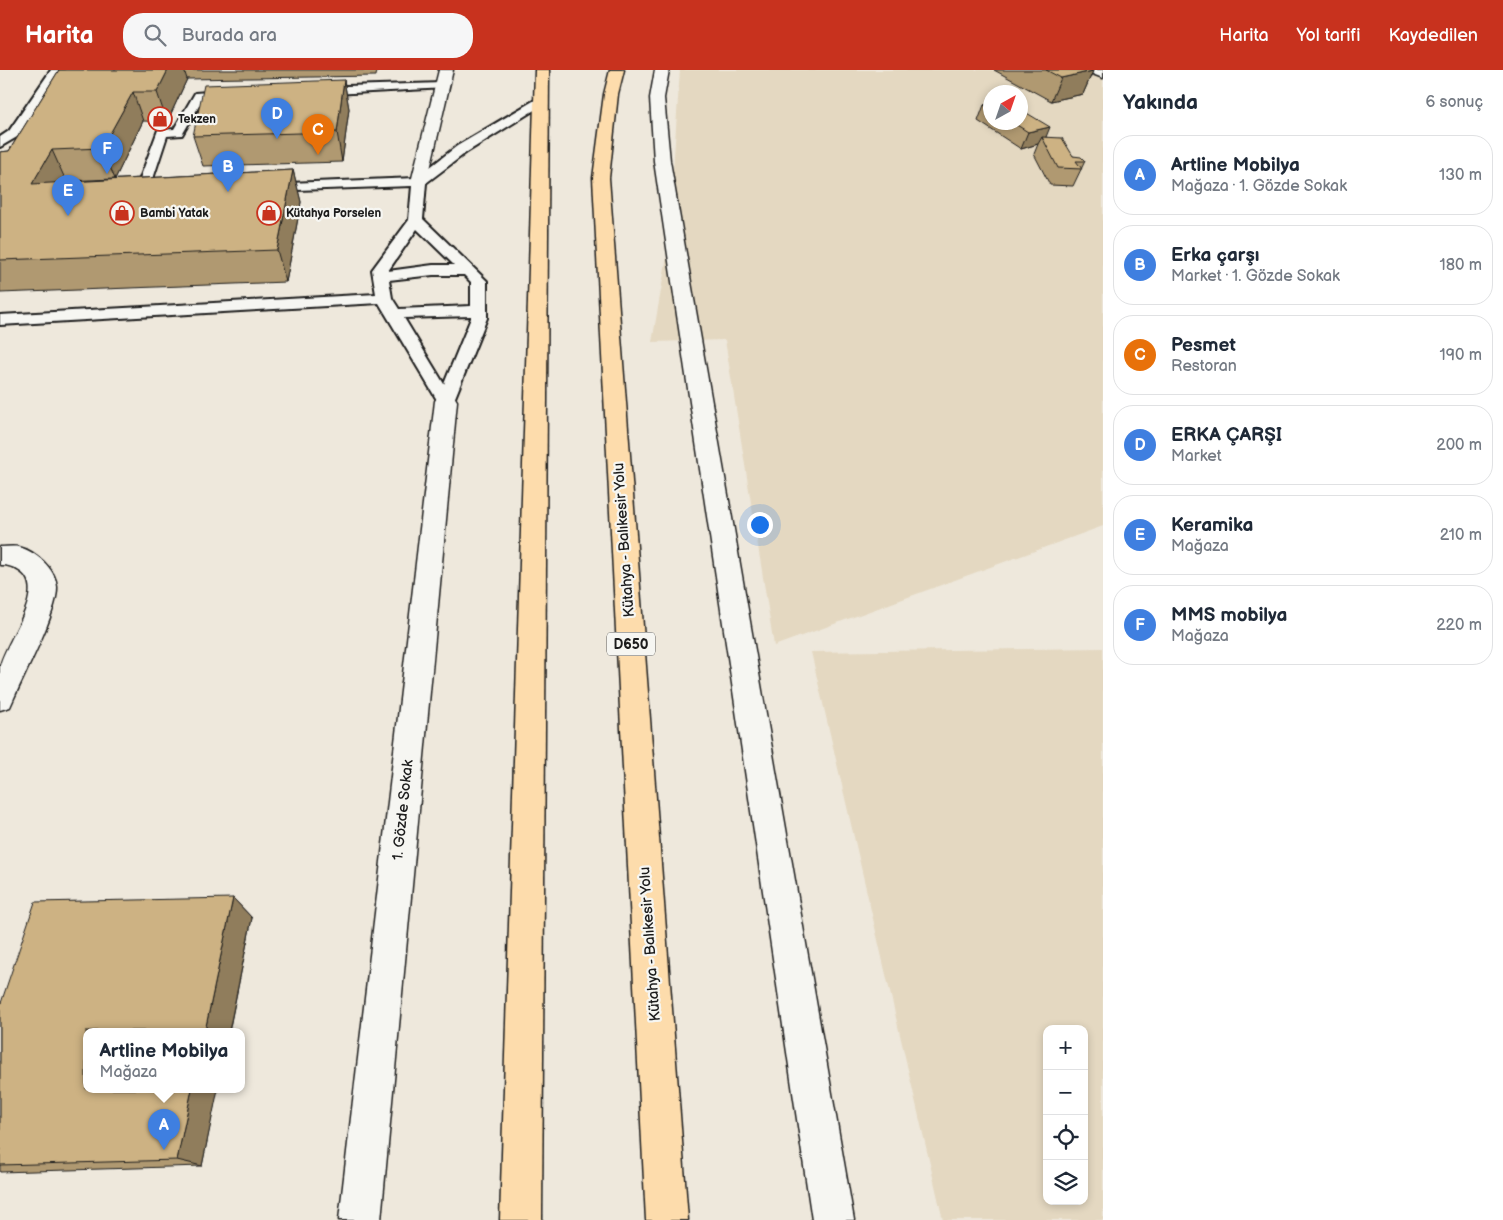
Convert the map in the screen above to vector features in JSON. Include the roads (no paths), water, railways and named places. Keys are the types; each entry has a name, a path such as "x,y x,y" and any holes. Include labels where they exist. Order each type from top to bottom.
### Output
{"highway":[{"path":"521,1220 542,70"},
{"name":"Kütahya - Balıkesir Yolu","path":"617,70 611,94 601,178 667,1220"}],"street":[{"path":"419,182 446,70"},
{"path":"662,70 657,98 662,161 833,1220"},
{"path":"1095,70 1103,74"},
{"name":"1. Gözde Sokak","path":"360,1220 446,401"},
{"path":"0,556 17,556 38,571 44,586 38,612 0,698"}],"lane":[{"path":"0,143 13,134 57,70"},
{"path":"306,91 442,86"},
{"path":"172,191 142,192 162,133 178,132 199,96 248,94"},
{"path":"251,188 419,182 462,149 540,101"},
{"path":"419,182 416,220 380,270 384,298 446,401"},
{"path":"416,220 479,281 478,318 446,401"},
{"path":"381,276 433,270 468,270"},
{"path":"0,320 384,298"},
{"path":"395,314 479,311"}],"place":[{"name":"Tekzen","path":"160,119"},
{"name":"ERKA ÇARŞI","path":"277,139"},
{"name":"Pesmet","path":"318,155"},
{"name":"MMS mobilya","path":"107,174"},
{"name":"Erka çarşı","path":"228,192"},
{"name":"Bambi Yatak","path":"122,213"},
{"name":"Kütahya Porselen","path":"269,213"},
{"name":"Keramika","path":"68,216"},
{"name":"Artline Mobilya","path":"164,1150"}]}
